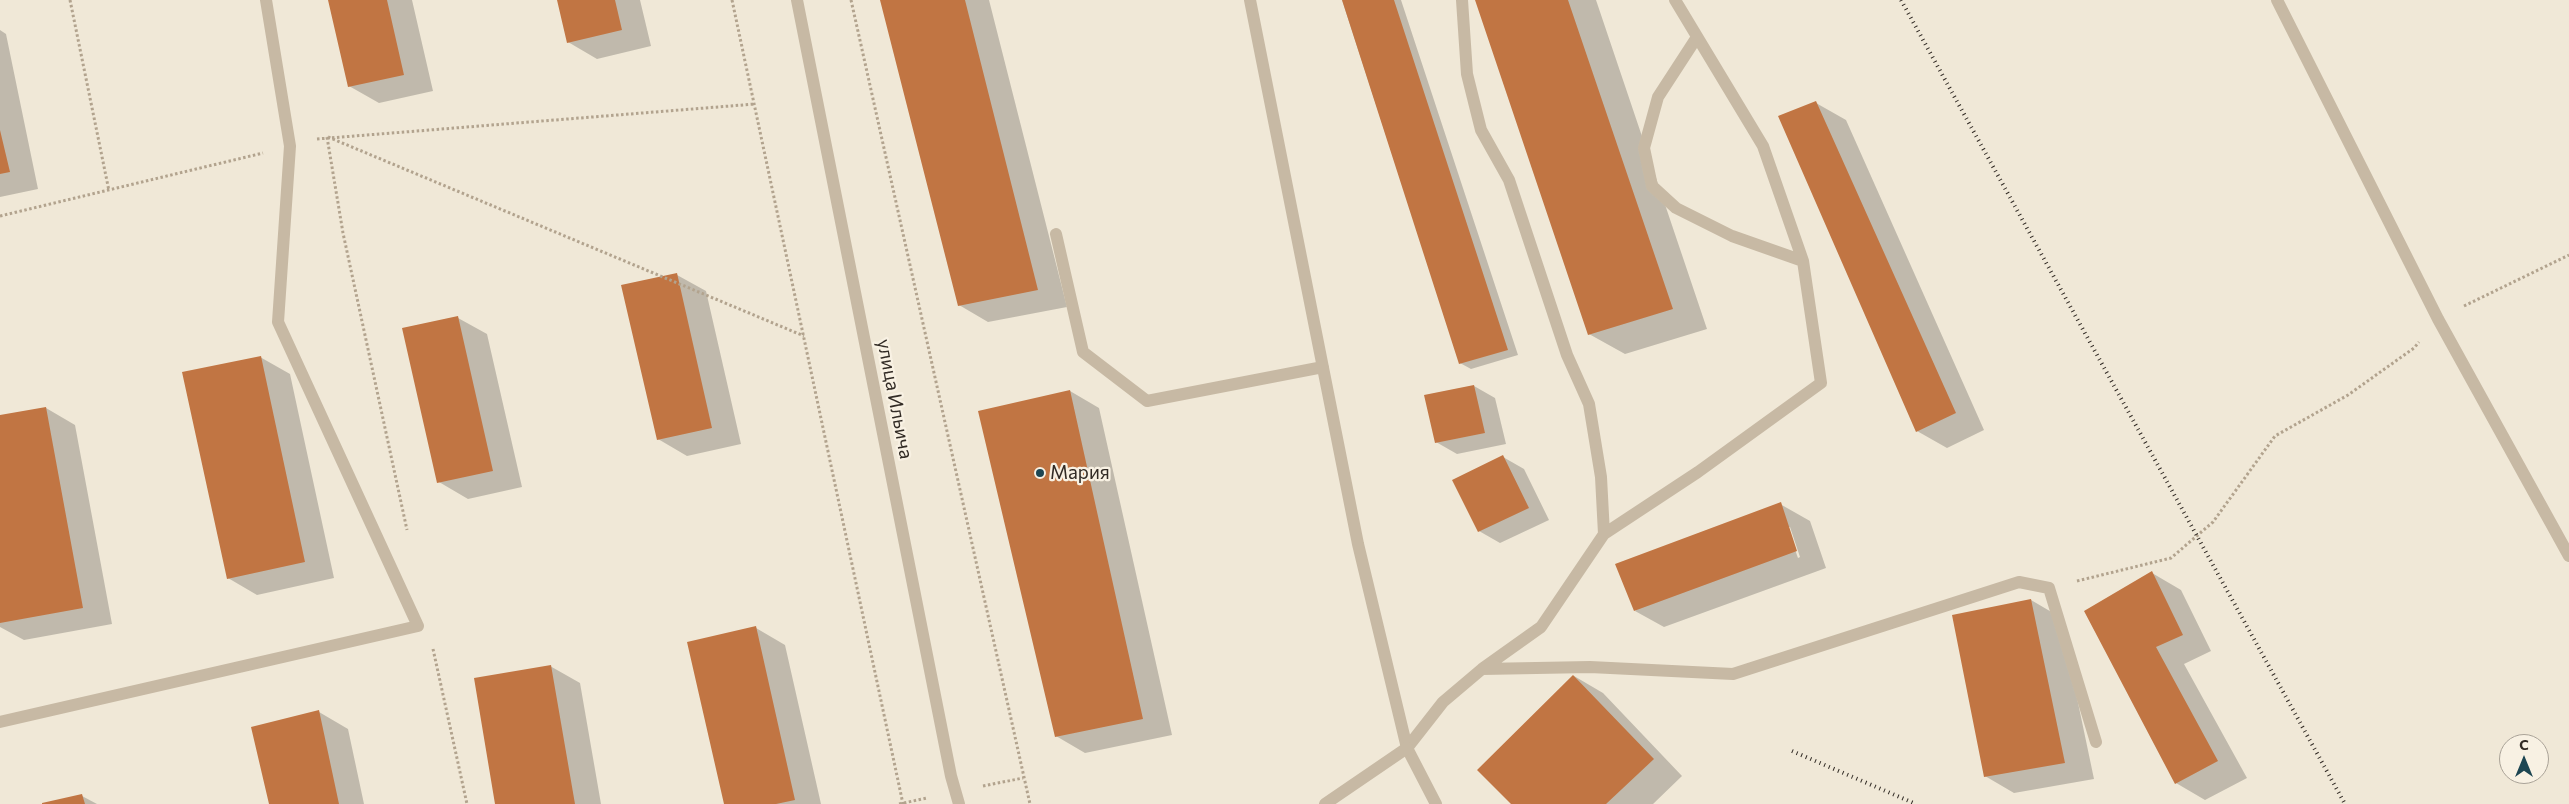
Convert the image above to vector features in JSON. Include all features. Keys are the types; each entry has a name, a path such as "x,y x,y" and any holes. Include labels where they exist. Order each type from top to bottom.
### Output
{"street":[{"path":"0,722 418,626 278,322 290,146 266,0"},
{"name":"улица Ильича","path":"797,0 949,766 959,804"},
{"path":"1250,0 1358,544 1407,748 1436,804"},
{"path":"1462,0 1467,74 1481,130 1509,180 1567,355 1589,404 1601,477 1604,534"},
{"path":"1326,804 1407,748 1443,702 1482,669 1541,627 1604,534 1698,472 1821,383 1803,261 1763,146 1675,0"},
{"path":"2277,0 2438,319 2569,556"},
{"path":"1697,37 1658,97 1644,148 1652,186 1676,208 1732,236 1803,261"},
{"path":"1056,234 1083,352 1148,401 1323,367"},
{"path":"1482,669 1590,667 1733,674 2020,582 2049,588 2096,742"}],"path":[{"path":"70,0 109,191"},
{"path":"732,0 901,804"},
{"path":"851,0 1030,804"},
{"path":"0,216 327,137 755,104"},
{"path":"327,137 804,337"},
{"path":"327,137 343,233 408,533"},
{"path":"2049,588 2171,558 2213,522 2275,436 2348,395 2414,348 2438,319 2569,255"},
{"path":"431,640 467,804"}],"building":[{"path":"328,0 387,0 404,75 348,87"},
{"path":"557,0 615,0 622,30 567,43"},
{"path":"880,0 965,0 1038,290 958,306"},
{"path":"1342,0 1394,0 1508,350 1459,364"},
{"path":"1475,0 1568,0 1673,309 1588,335"},
{"path":"1816,101 1956,413 1916,432 1778,116"},
{"path":"0,130 10,172 0,174"},
{"path":"677,273 712,428 657,440 621,285"},
{"path":"458,316 493,471 437,483 402,328"},
{"path":"261,356 305,562 227,579 182,372"},
{"path":"1474,385 1485,433 1435,443 1424,395"},
{"path":"1070,390 1143,719 1055,737 978,411"},
{"path":"46,407 83,608 0,623 0,415"},
{"path":"1503,455 1529,508 1478,532 1452,480"},
{"path":"1781,502 1797,551 1634,611 1615,564"},
{"path":"2152,571 2183,635 2156,647 2218,761 2175,784 2084,611"},
{"path":"2031,599 2065,763 1984,777 1952,615"},
{"path":"756,626 795,800 776,804 724,804 687,642"},
{"path":"551,665 575,804 495,804 474,678"},
{"path":"1573,675 1654,759 1606,804 1511,804 1477,770"},
{"path":"319,710 339,804 269,804 251,727"},
{"path":"82,794 85,804 42,804 42,803"}],"railway":[{"path":"1901,0 2345,804"},
{"path":"1792,751 1916,804"}],"place":[{"name":"Мария","path":"1040,473"}]}
